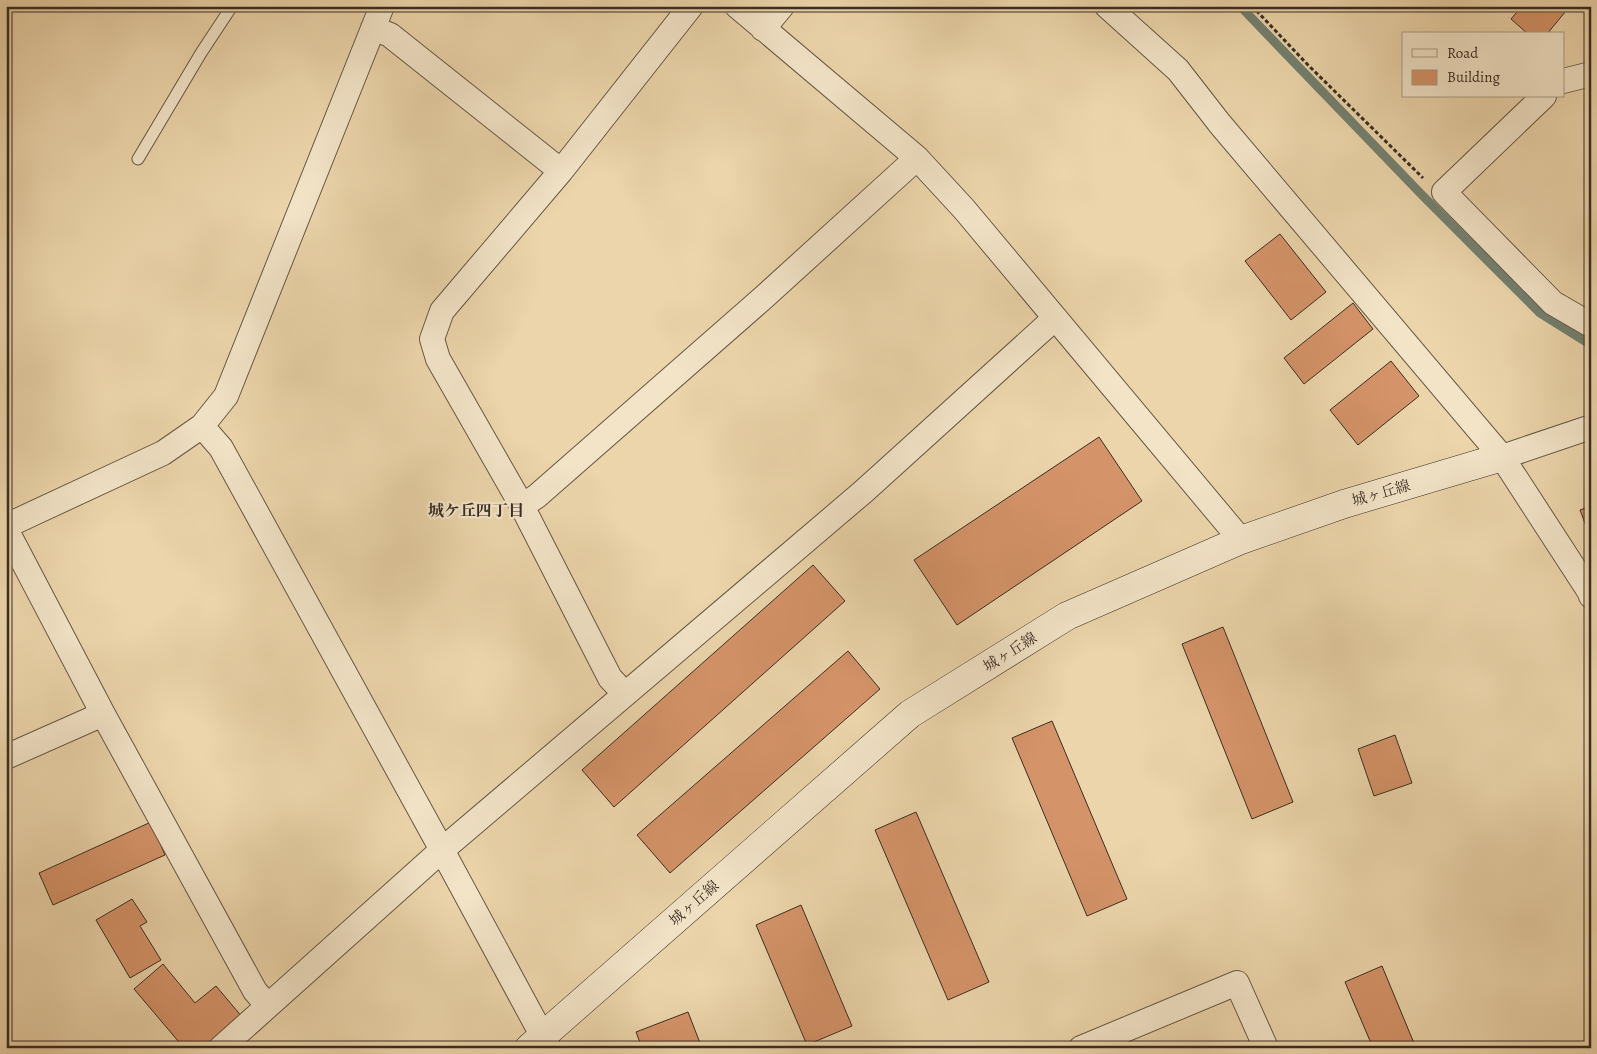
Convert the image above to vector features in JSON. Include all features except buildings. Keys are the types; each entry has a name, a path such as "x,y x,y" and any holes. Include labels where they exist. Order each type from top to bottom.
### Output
{"street":[{"path":"268,1006 255,991 103,714 6,528 163,453 202,426 226,396 382,6"},
{"path":"625,694 610,678 522,506 438,359 432,340 442,311 561,171 691,6"},
{"path":"737,6 917,158 964,209 1241,540"},
{"path":"764,29 782,6"},
{"path":"1107,6 1178,70 1220,124 1502,457 1591,596"},
{"path":"374,28 390,35 561,171"},
{"path":"1564,81 1591,74"},
{"path":"1542,98 1444,192 1553,302 1591,326"},
{"path":"522,506 537,496 764,298 917,158"},
{"path":"221,1048 442,850 863,492 1054,318"},
{"path":"202,426 221,448 442,850 540,1044"},
{"name":"城ヶ丘線","path":"540,1044 910,714 1067,616 1241,540 1344,504 1502,457 1591,427"},
{"path":"6,758 103,714"},
{"path":"1081,1048 1237,983 1266,1048"}],"lane":[{"path":"138,158 201,53 232,6"}],"path":[{"path":"1252,6 1308,65 1431,186 1444,192"}],"waterway":[{"path":"1240,6 1423,196 1540,313 1591,345"}],"district":[{"name":"城ケ丘四丁目","path":"476,511"}]}
